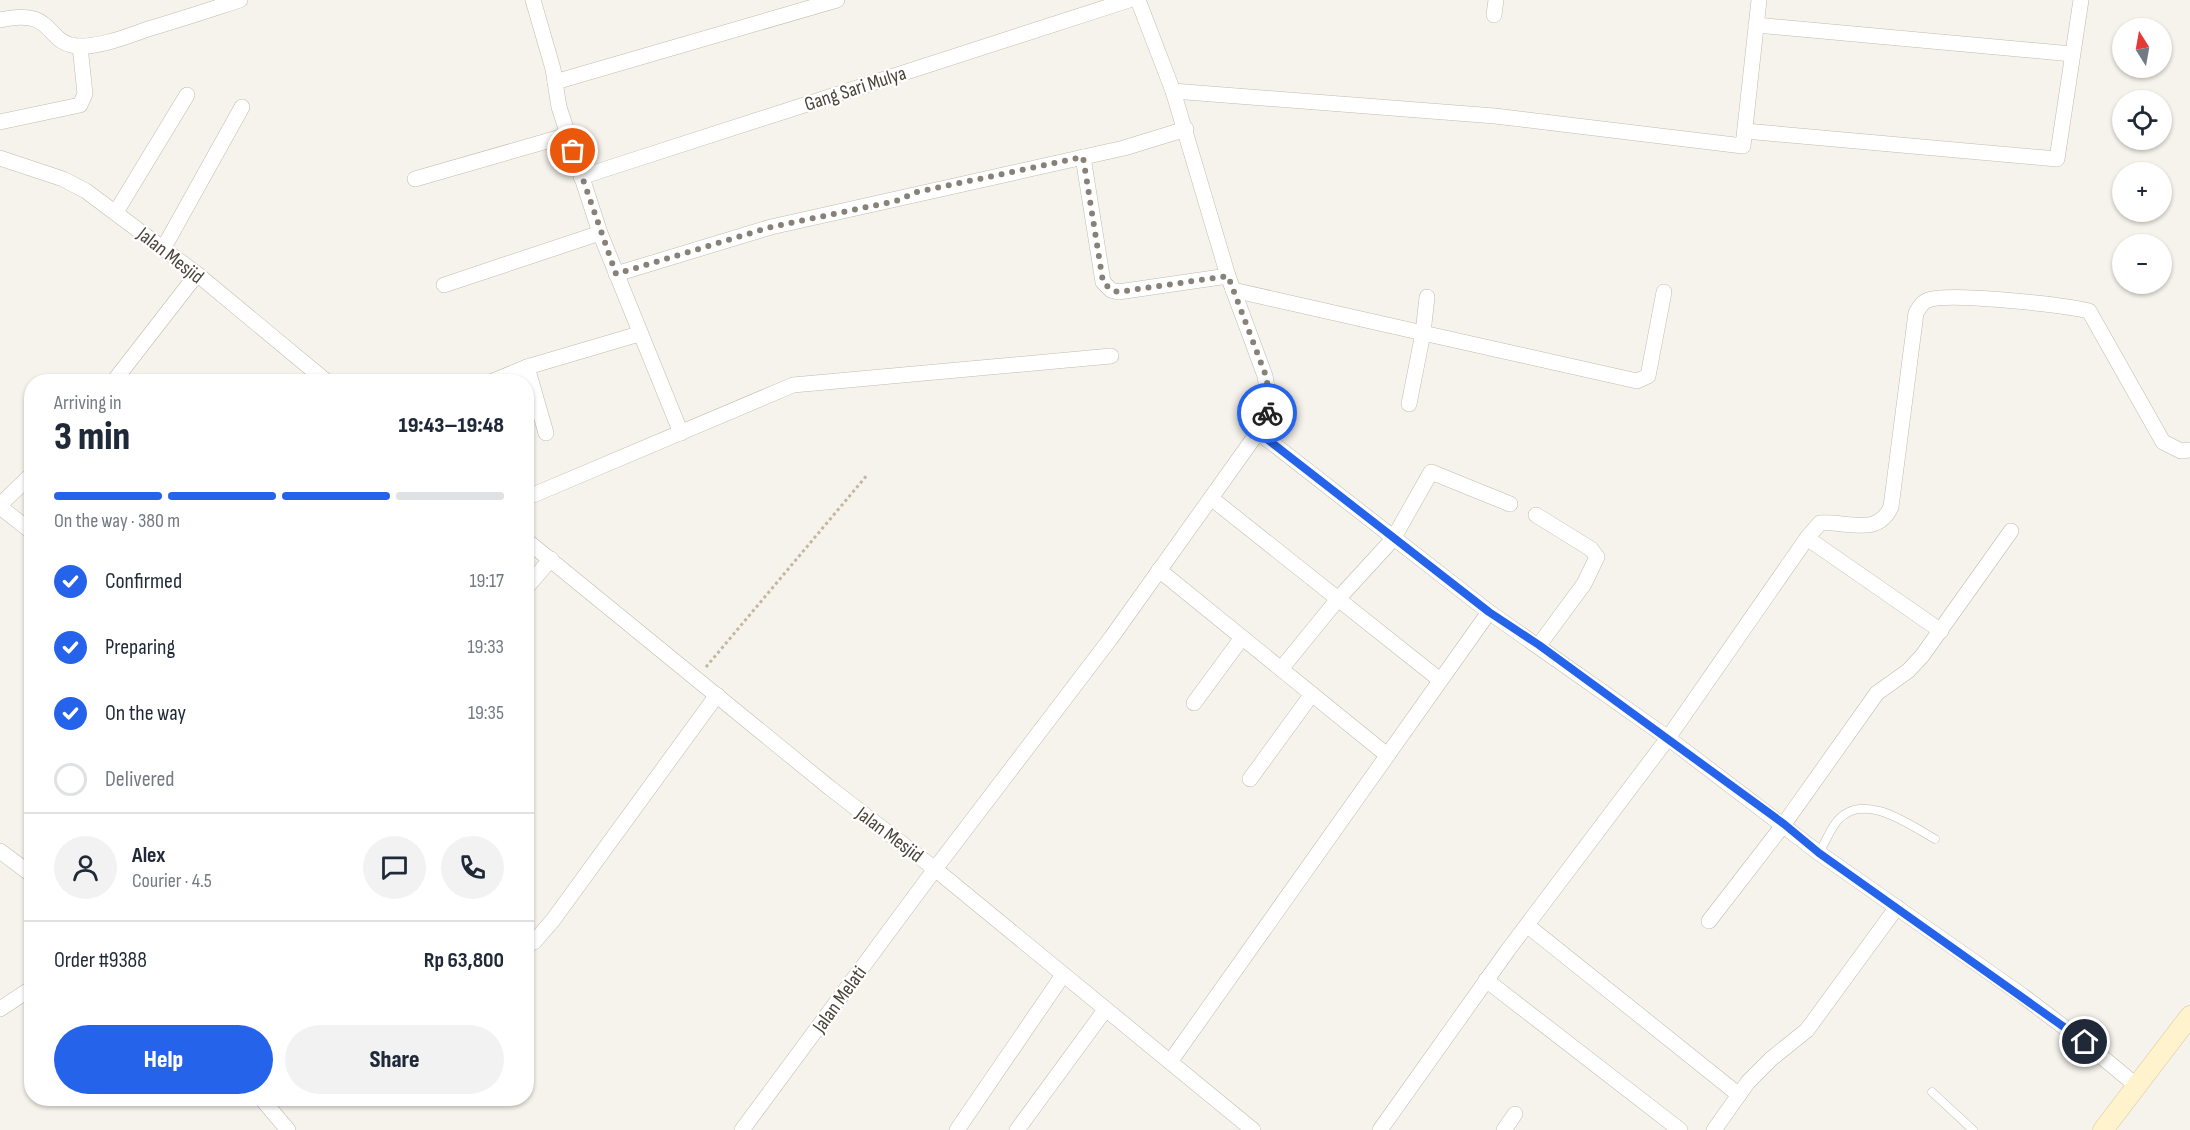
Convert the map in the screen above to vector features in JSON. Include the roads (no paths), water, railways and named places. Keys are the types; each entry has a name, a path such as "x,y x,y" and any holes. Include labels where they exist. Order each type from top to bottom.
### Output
{"main road":[{"path":"2103,1130 2190,1016"}],"street":[{"path":"0,20 24,16 35,18 69,45 80,46 106,43 240,0"},
{"path":"533,0 555,82 559,107 600,233 681,433"},
{"path":"555,82 837,0"},
{"name":"Gang Sari Mulya","path":"581,177 1129,0"},
{"name":"Jalan Melati","path":"742,1130 935,868 1111,638 1258,432 1268,411 1269,394 1256,348 1231,283 1186,129 1138,0"},
{"path":"1173,91 1495,116 1743,146 1760,0"},
{"path":"1745,131 2057,159 2081,0"},
{"path":"1756,25 2072,54"},
{"path":"0,122 80,105 85,94 80,46"},
{"path":"116,212 187,94"},
{"path":"164,249 242,107"},
{"path":"616,274 782,225 1124,148 1186,129"},
{"path":"415,178 568,135"},
{"path":"1083,157 1103,282 1118,292 1231,283 1423,333 1638,381 1648,376 1664,292"},
{"name":"Jalan Mesjid","path":"0,158 63,179 116,212 197,274 318,374"},
{"path":"444,285 600,233"},
{"path":"119,374 197,274"},
{"path":"1409,404 1423,333 1426,297"},
{"path":"1380,1130 1486,980 1668,738 1807,538 1820,523 1875,525 1885,519 1891,507 1916,313 1922,303 1929,299 2056,305 2089,311 2163,442 2181,451 2190,450"},
{"path":"510,374 639,334"},
{"path":"534,495 792,385 1111,356"},
{"path":"528,367 530,374"},
{"path":"534,389 546,433"},
{"path":"1258,432 1489,612 1668,738 1784,824 1819,853 1897,906 2085,1042 2137,1086"},
{"path":"1281,669 1338,599 1393,539 1425,469 1510,504"},
{"path":"24,482 0,506 24,526"},
{"path":"1211,498 1440,680"},
{"path":"1536,515 1591,549 1598,557 1584,584 1539,645"},
{"path":"1708,921 1784,824 1877,693 1908,671 1941,631 2011,531"},
{"path":"1807,538 1941,631"},
{"name":"Jalan Mesjid","path":"534,546 830,788 935,868 1253,1130"},
{"path":"534,579 551,559"},
{"path":"1159,570 1240,639 1281,669 1387,755"},
{"path":"1170,1062 1489,612"},
{"path":"1194,703 1240,639"},
{"path":"1250,779 1312,694"},
{"path":"534,942 553,920 717,695"},
{"path":"0,851 24,869"},
{"path":"1714,1130 1739,1095 1771,1059 1807,1030 1897,906"},
{"path":"1528,926 1739,1095"},
{"path":"957,1130 1063,975"},
{"path":"1486,980 1680,1130"},
{"path":"0,1009 24,993"},
{"path":"1017,1130 1105,1010"},
{"path":"268,1106 288,1130"},
{"path":"1504,1130 1515,1114"}],"lane":[{"path":"1819,853 1838,820 1852,810 1875,811 1893,816 1935,839"},
{"path":"1932,1092 1973,1130"}]}
